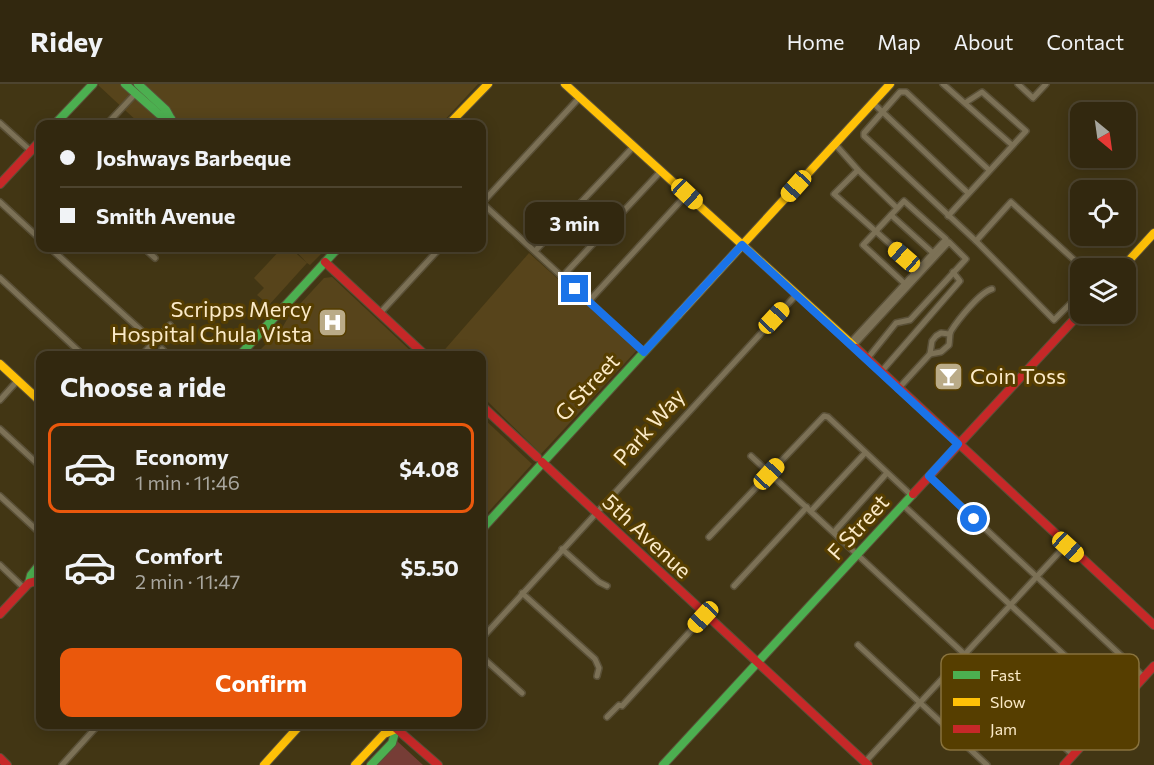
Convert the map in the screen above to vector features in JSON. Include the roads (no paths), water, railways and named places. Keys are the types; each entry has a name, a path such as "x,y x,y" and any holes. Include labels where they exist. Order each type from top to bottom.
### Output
{"street":[{"path":"59,120 93,84"},
{"path":"125,84 159,114 171,118 166,110 138,84"},
{"path":"453,120 488,84"},
{"path":"566,84 1154,625"},
{"name":"G Street","path":"486,524 540,460 644,352 890,84"},
{"path":"943,84 1012,145"},
{"path":"1018,84 1033,98 1046,84"},
{"path":"989,170 906,92 900,92 864,133 864,136 976,241 1054,320 1070,304"},
{"path":"948,216 1026,131 982,92 965,103"},
{"path":"110,120 136,93"},
{"path":"486,199 580,97"},
{"path":"873,102 968,193"},
{"path":"0,123 31,151"},
{"path":"834,143 897,208"},
{"path":"0,184 36,145"},
{"path":"535,251 634,146"},
{"path":"858,170 834,194 918,270"},
{"path":"562,277 661,171"},
{"path":"589,302 687,194"},
{"path":"852,345 904,283 946,239 904,201 863,245 904,283"},
{"path":"0,202 36,235"},
{"path":"976,241 1011,202 1072,258"},
{"path":"486,207 644,352"},
{"path":"891,215 933,253"},
{"path":"1131,258 1154,233"},
{"path":"852,345 949,242 966,259 910,320 896,323 867,359"},
{"path":"54,252 154,342"},
{"path":"148,252 155,258"},
{"path":"244,351 334,252"},
{"path":"380,313 436,252"},
{"path":"325,262 421,351"},
{"path":"881,372 960,281 953,272"},
{"path":"0,278 79,351"},
{"path":"930,354 940,352 949,345 949,334 980,296 988,289 992,289"},
{"name":"Park Way","path":"486,634 796,295"},
{"name":"F Street","path":"663,765 1070,324"},
{"path":"146,351 170,325"},
{"path":"898,389 930,354 932,341 936,336 941,333 949,334"},
{"path":"0,364 36,397"},
{"path":"0,400 18,380"},
{"name":"5th Avenue","path":"486,410 865,764"},
{"path":"709,537 824,416 828,417 911,495"},
{"path":"0,429 36,462"},
{"path":"734,586 865,453"},
{"path":"751,456 966,654 1066,545"},
{"path":"834,532 887,473"},
{"path":"929,476 1119,654"},
{"path":"0,495 36,529"},
{"path":"903,505 1063,654"},
{"path":"562,549 599,582 607,586"},
{"path":"0,565 27,586"},
{"path":"27,586 36,569"},
{"path":"0,614 36,580"},
{"path":"522,593 595,659 599,668 597,676"},
{"path":"607,717 620,705 622,706 706,614"},
{"path":"858,645 941,722"},
{"path":"486,661 522,693"},
{"path":"1139,682 1154,666"},
{"path":"1139,672 1144,677"},
{"path":"865,764 941,681"},
{"path":"62,765 94,729"},
{"path":"264,765 296,729"},
{"path":"355,765 392,729"},
{"path":"371,765 392,743 395,729"},
{"path":"399,729 438,765"},
{"path":"971,750 987,765"},
{"path":"1068,750 1073,755"},
{"path":"1064,765 1078,750"},
{"path":"0,758 7,765"}],"place":[{"name":"Scripps Mercy Hospital Chula Vista","path":"333,322"},
{"name":"Coin Toss","path":"949,376"}]}
